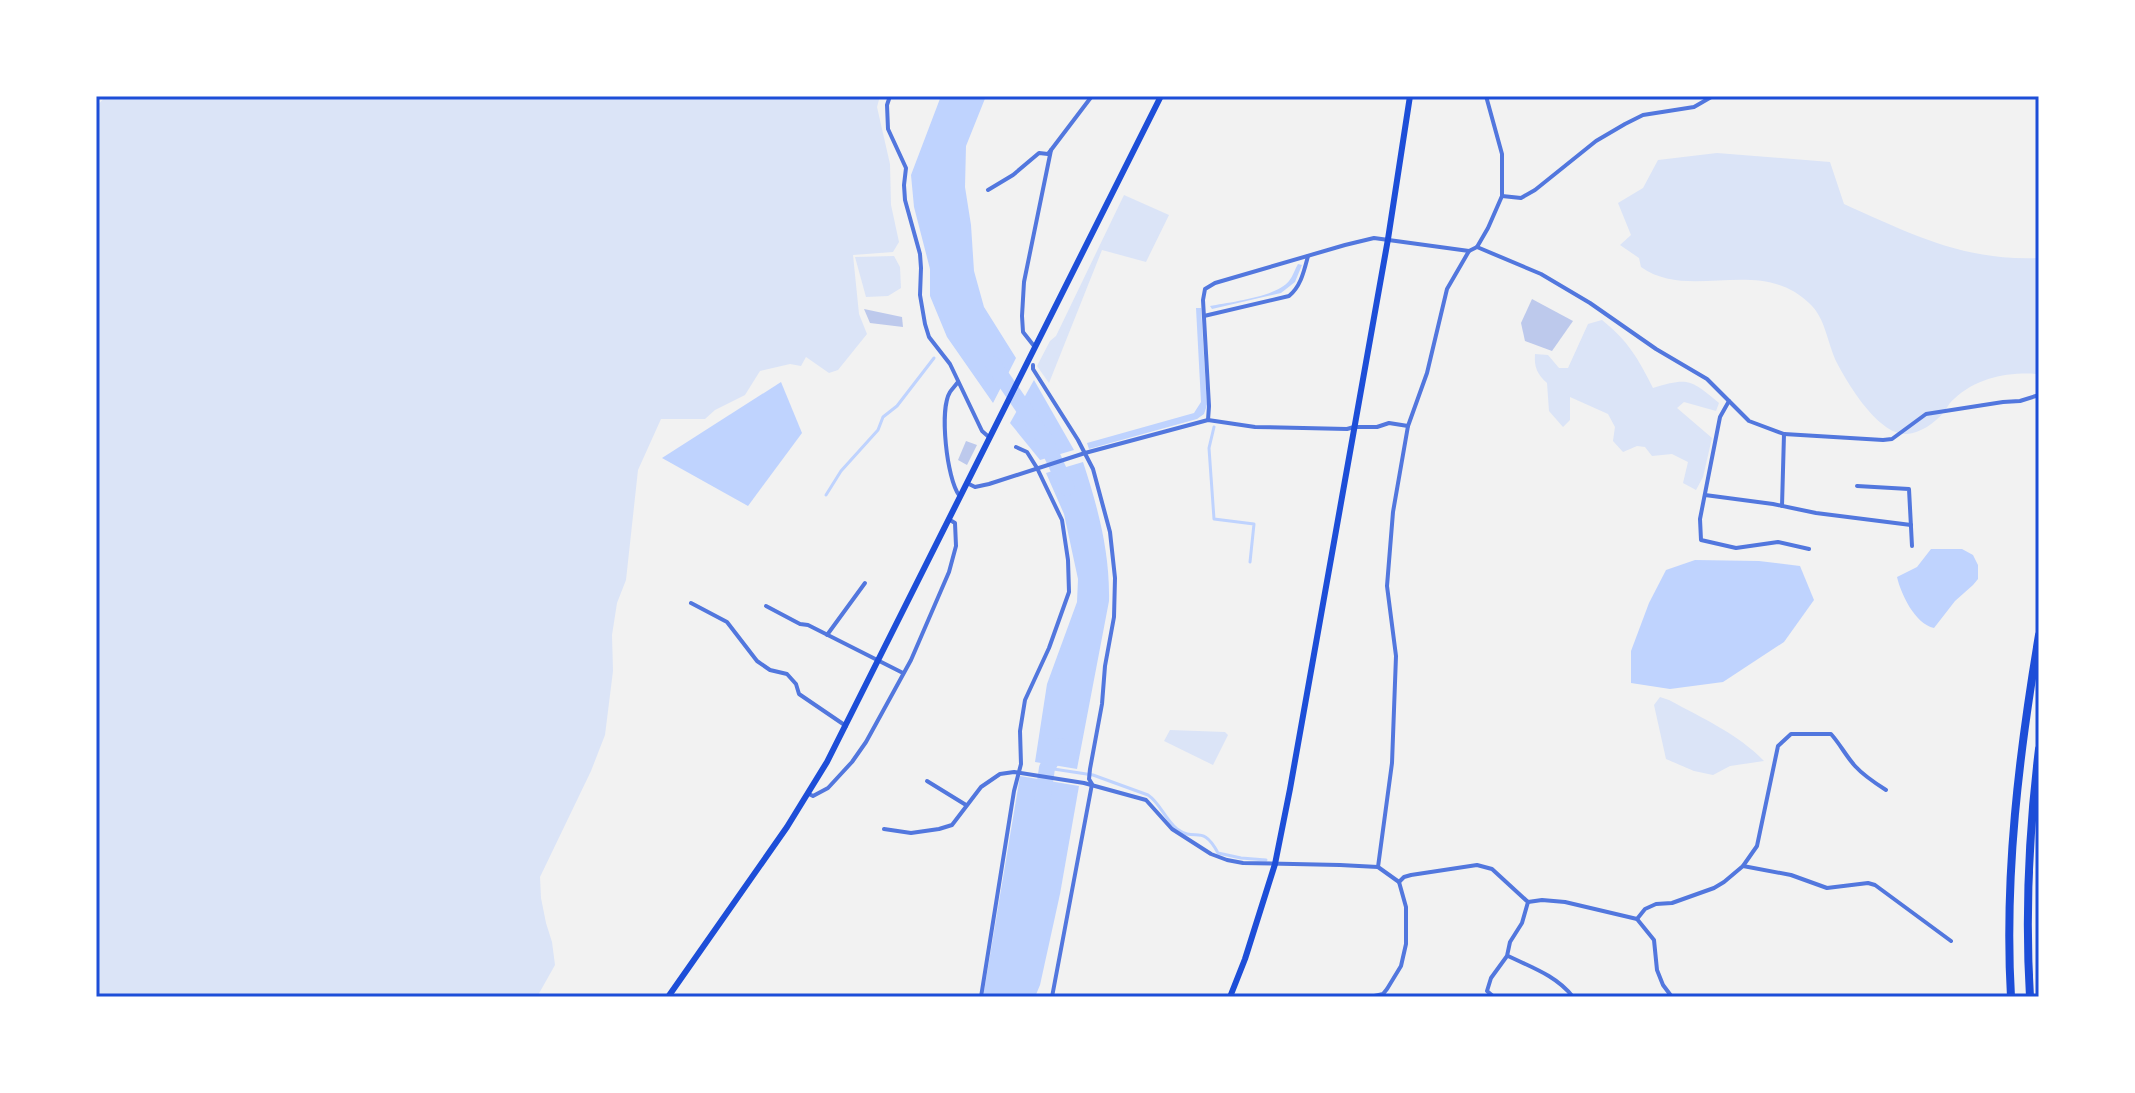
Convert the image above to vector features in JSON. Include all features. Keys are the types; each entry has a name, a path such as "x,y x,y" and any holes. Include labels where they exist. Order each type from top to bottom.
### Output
{"highway":[{"path":"2011,997 2011,886 2016,793 2039,635"},
{"path":"2030,997 2028,889 2039,749"}],"main road":[{"path":"668,997 809,794 1030,365 1036,347 1161,96"},
{"path":"1230,997 1275,864 1388,239 1410,96"}],"street":[{"path":"890,96 887,105 888,129 906,168 905,200 920,254 920,295 925,324 929,337 950,364 982,431 990,438"},
{"path":"988,190 1013,175 1039,153 1048,154 1092,96"},
{"path":"1378,867 1392,763 1396,656 1387,586 1393,512 1408,426 1427,373 1447,289 1469,251 1477,247 1502,196 1502,154 1486,96"},
{"path":"1502,196 1521,198 1535,190 1596,141 1643,115 1694,107 1713,96"},
{"path":"1036,347 1023,332 1024,282 1051,150"},
{"path":"1208,420 1204,294 1209,286 1374,238 1469,251"},
{"path":"1477,247 1541,274 1590,303 1656,349 1707,379 1749,421 1784,434 1892,439 1926,414 2020,401 2039,395"},
{"path":"1204,316 1289,296 1301,281 1308,256"},
{"path":"1030,365 1097,479 1110,532 1115,578 1114,617 1102,704 1052,997"},
{"path":"958,382 948,394 945,442 954,489 961,497"},
{"path":"1729,400 1720,417 1700,519 1701,540 1727,548 1778,542 1809,549"},
{"path":"967,483 975,487 1208,420 1255,427 1347,429 1389,423 1408,426"},
{"path":"1782,506 1784,434"},
{"path":"981,997 1020,773 1020,731 1025,700 1049,648 1069,592 1062,520 1039,467 1027,452 1016,447"},
{"path":"1857,486 1909,489 1912,546"},
{"path":"1705,495 1911,525"},
{"path":"809,794 813,796 828,788 852,762 866,742 916,648 949,572 956,546 955,523 950,520"},
{"path":"827,635 865,583"},
{"path":"691,603 727,622 757,661 770,670 787,674 796,684 799,694 846,726"},
{"path":"766,606 903,673"},
{"path":"1637,919 1645,909 1656,904 1672,903 1714,888 1743,866 1757,846 1778,746 1791,734 1831,734 1866,777 1886,790"},
{"path":"884,829 911,833 952,825 981,787 1000,774 1020,773 1089,782 1146,800 1172,829 1211,854 1227,860 1378,867 1399,882 1406,907 1404,954 1401,966 1387,989 1383,994 1370,997"},
{"path":"927,781 966,805"},
{"path":"1399,882 1411,875 1477,865 1492,869 1528,902"},
{"path":"1743,866 1791,875 1827,888 1868,883 1875,885 1951,941"},
{"path":"1528,902 1565,902 1637,919 1654,940 1657,970 1672,997"},
{"path":"1494,997 1487,991 1491,978 1507,956 1528,902"},
{"path":"1507,956 1532,965 1573,997"}],"shaded area":[{"path":"106,96 880,96 877,107 890,164 891,205 899,242 893,252 853,255 859,314 867,334 838,370 829,373 806,357 801,366 790,364 760,371 745,395 715,410 705,419 661,419 638,470 626,580 617,603 612,635 613,671 605,735 540,877 541,898 555,965 537,997 96,997 96,107"},
{"path":"1717,153 1830,162 1844,204 1915,235 1962,250 2012,258 2039,258 2039,374 2005,375 1983,381 1954,399 1940,417 1927,427 1907,434 1896,432 1875,418 1857,395 1837,363 1815,309 1789,289 1769,282 1747,280 1681,281 1660,277 1641,267 1639,258 1620,245 1631,235 1618,203 1643,188 1658,160"},
{"path":"1124,195 1169,215 1146,262 1102,250 1049,383 1037,366 1056,336"},
{"path":"894,256 900,267 901,288 888,296 866,297 855,257"},
{"path":"1602,320 1632,351 1653,388 1675,382 1689,383 1719,403 1716,411 1684,402 1677,408 1712,438 1703,477 1696,490 1683,483 1688,462 1672,454 1652,456 1645,447 1637,446 1623,452 1613,441 1615,427 1608,414 1570,397 1570,420 1563,427 1549,411 1547,383 1537,370 1535,354 1548,355 1559,368 1568,368 1588,324"},
{"path":"1660,697 1719,727 1764,761 1730,766 1713,775 1666,759 1654,705"},
{"path":"1170,730 1225,732 1228,735 1213,765 1164,741"}],"water":[{"path":"941,96 986,96 966,146 965,187 974,271 984,307 1016,358 993,403 947,337 930,296 930,269 914,207 911,175"},
{"path":"1298,264 1302,265 1295,282 1281,293 1212,309 1210,306 1252,298 1283,287"},
{"path":"1196,308 1201,308 1207,405 1204,414 1197,419 1089,449 1087,443 1194,413 1201,402"},
{"path":"1034,380 1074,450 1040,460 1010,423"},
{"path":"781,382 802,433 748,506 662,458"},
{"path":"1083,462 1102,530 1109,601 1077,769 1035,762 1047,684 1077,602 1078,579 1064,514 1046,473"},
{"path":"1931,549 1962,549 1973,555 1978,565 1978,579 1955,601 1934,628 1915,615 1905,600 1897,577 1917,567"},
{"path":"1695,560 1759,561 1800,566 1814,600 1784,642 1723,682 1670,689 1631,683 1631,651 1649,603 1666,570"},
{"path":"1020,776 1079,786 1060,894 1035,997 983,997"}],"building":[{"path":"1532,299 1573,321 1552,351 1525,341 1521,323"},
{"path":"864,309 902,317 903,327 870,323"},
{"path":"966,441 977,445 967,465 958,460"}],"waterway":[{"path":"826,495 841,471 878,430 883,417 897,406 934,358"},
{"path":"993,364 1044,438 1067,488"},
{"path":"1214,427 1209,448 1214,519 1254,524 1250,562"},
{"path":"1042,802 1047,768 1060,746"},
{"path":"1047,768 1093,775 1148,795 1177,829 1203,836 1218,853 1266,860"}]}
